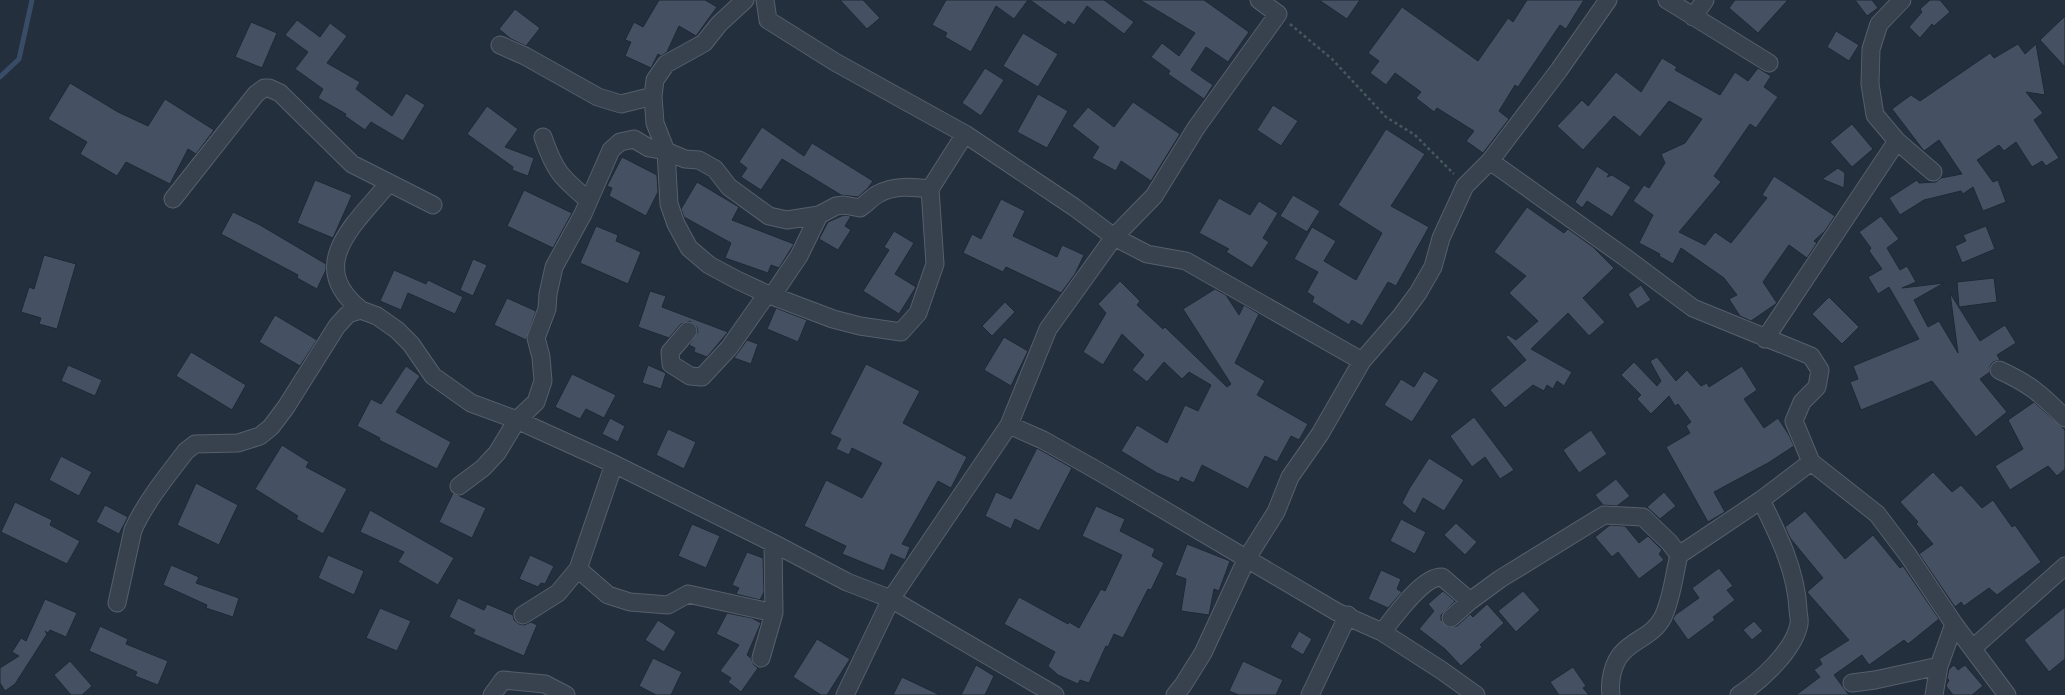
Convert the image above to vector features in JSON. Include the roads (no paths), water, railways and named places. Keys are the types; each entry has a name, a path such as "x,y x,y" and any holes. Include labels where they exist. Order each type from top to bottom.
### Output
{"street":[{"path":"745,0 719,24 704,43 666,64 655,80 653,96 655,123 666,151 669,204 676,224 689,248 709,265 769,295 833,319 860,326 901,332 918,313 934,264 930,189 965,134"},
{"path":"765,0 768,20 792,37 965,134 1074,206 1114,237 1147,254 1186,261 1362,361"},
{"path":"845,695 891,599 1009,425 1048,330 1114,237 1154,196 1196,128 1278,14 1259,0"},
{"path":"1175,695 1183,685 1203,652 1247,558 1276,512 1290,477 1320,434 1362,361 1401,316 1418,293 1433,267 1441,238 1466,186 1490,161 1559,70 1608,0"},
{"path":"1666,0 1769,63"},
{"path":"1693,17 1705,0"},
{"path":"1902,0 1879,24 1871,49 1869,65 1870,84 1875,115 1898,141 1932,172"},
{"path":"500,45 525,56 604,99 621,104 653,96"},
{"path":"173,199 256,94 264,88 275,90 285,96 352,164 388,184 434,205"},
{"path":"542,137 552,164 565,181 588,200"},
{"path":"459,486 483,468 497,453 517,420 536,402 542,381 541,357 536,338 547,309 548,294 554,267 588,200 611,150 620,142 634,139 649,148 666,151 685,159 699,160 715,169 729,187 769,216 787,220 819,215 836,206 844,205 860,208 878,194 890,190 904,187 930,189"},
{"path":"1765,338 1898,141"},
{"path":"1490,161 1626,258 1693,308 1811,356 1820,370 1817,387 1802,402 1794,421 1811,462 1877,514 1908,556 1954,624 2007,695"},
{"path":"388,184 347,233 338,250 336,260 336,276 340,289 361,310 377,316 397,330 411,344 433,376 471,403 517,420 614,464 773,543 847,582 891,599 1055,695"},
{"path":"688,331 670,352 671,364 690,376 702,377 729,348 799,256 819,215"},
{"path":"116,603 134,530 138,520 145,506 186,451 195,444 238,443 260,436 271,427 286,407 337,326 348,314 361,310"},
{"path":"1999,370 2023,381 2040,392 2065,418"},
{"path":"1009,425 1043,440 1337,612 1348,615 1382,632 1441,670 1476,695"},
{"path":"1611,695 1610,688 1614,668 1624,652 1646,637 1662,619 1670,597 1679,555 1761,500 1811,462"},
{"path":"522,615 558,593 578,569 614,464"},
{"path":"1739,695 1757,683 1789,647 1799,624 1797,591 1780,538 1761,500"},
{"path":"1451,618 1470,600 1500,579 1604,515 1643,517 1669,542 1679,555"},
{"path":"761,658 774,613 773,543"},
{"path":"1973,648 2065,566"},
{"path":"578,569 608,595 630,602 668,605 688,594 774,613"},
{"path":"1382,632 1410,598 1430,580 1437,576 1442,577 1470,600"},
{"path":"1310,695 1348,615"},
{"path":"1934,695 1939,666 1954,624"},
{"path":"1852,683 1875,680 1939,666"},
{"path":"492,695 503,680 545,684 566,695"}],"waterway":[{"path":"0,77 19,59 32,0"}]}
